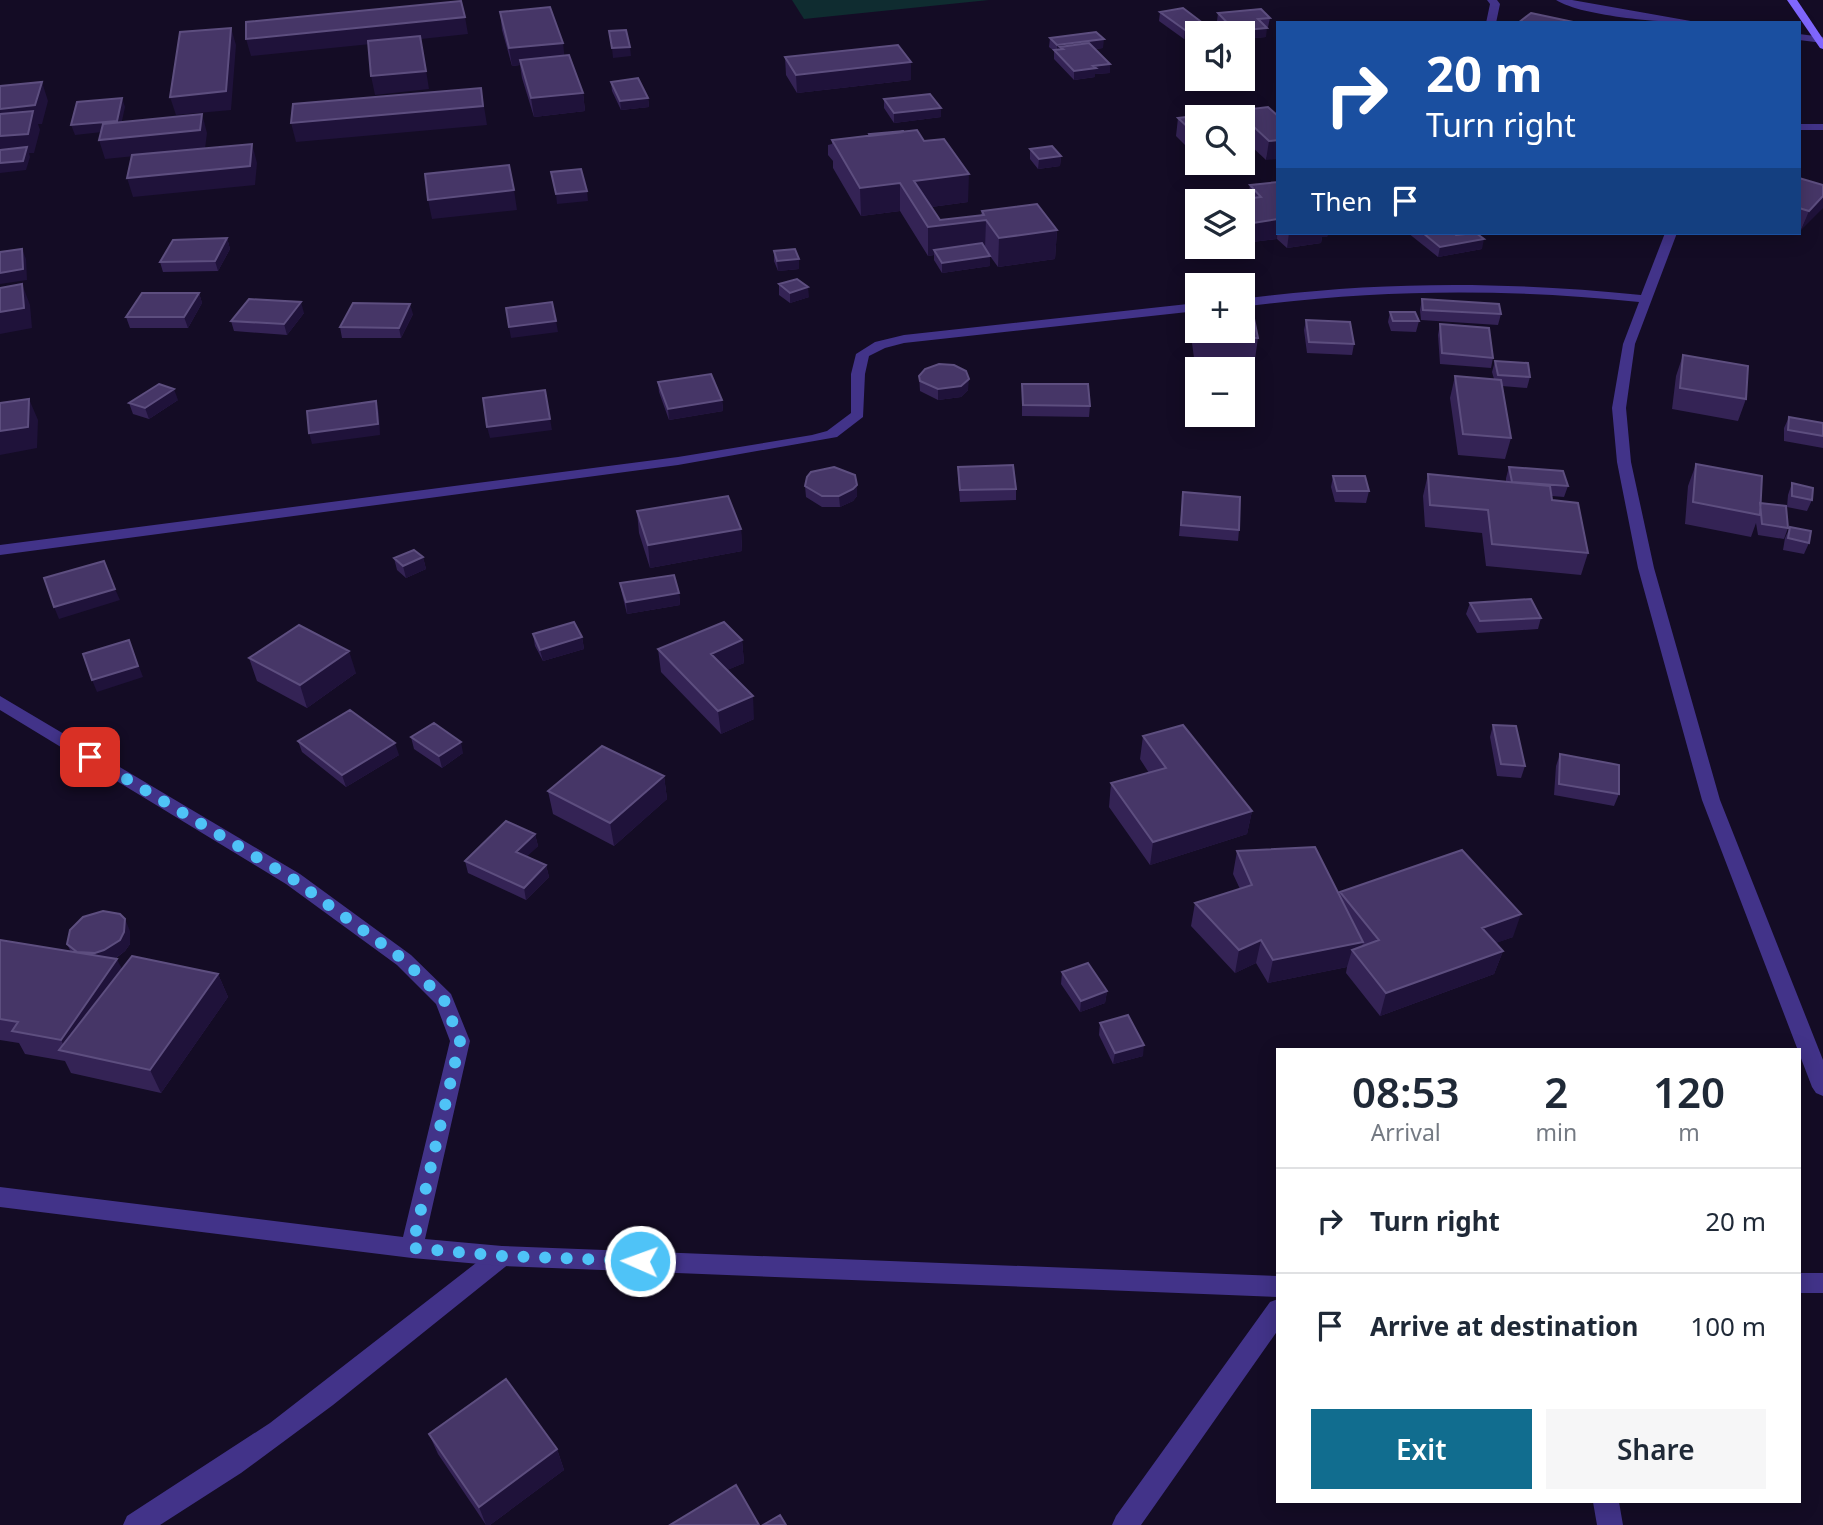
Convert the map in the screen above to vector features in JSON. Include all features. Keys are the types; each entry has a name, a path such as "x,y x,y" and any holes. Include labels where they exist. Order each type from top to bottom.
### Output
{"main road":[{"path":"1792,0 1821,42"}],"street":[{"path":"1491,21 1495,4 1492,0"},
{"path":"1561,0 1596,9 1683,21"},
{"path":"1801,37 1821,42"},
{"path":"1801,127 1823,127"},
{"path":"1667,235 1647,299 1629,344 1619,408 1624,462 1646,568 1711,800 1823,1087"},
{"path":"1255,301 1354,290 1477,287 1567,290 1647,299"},
{"path":"0,550 678,461 812,439 832,434 858,414 858,374 863,354 880,345 904,339 1185,308"},
{"path":"0,702 293,879 404,960 444,1000 460,1041 412,1248"},
{"path":"0,1197 412,1248 502,1256 1276,1287"},
{"path":"136,1525 184,1497 259,1446 328,1395 502,1256"},
{"path":"1801,1283 1823,1283"},
{"path":"1125,1525 1276,1313"},
{"path":"1606,1503 1610,1525"}],"green space":[{"path":"792,0 989,0 804,19"}],"building":[{"path":"461,1 465,17 246,39 246,22"},
{"path":"550,7 563,43 509,48 500,12"},
{"path":"1183,8 1200,21 1185,21 1185,30 1160,12"},
{"path":"1261,9 1270,18 1258,19 1267,28 1255,29 1255,21 1226,21 1218,13"},
{"path":"1531,13 1569,21 1521,21"},
{"path":"231,28 226,91 170,97 180,32"},
{"path":"626,30 630,47 612,48 609,31"},
{"path":"1096,32 1104,39 1057,45 1050,38"},
{"path":"420,36 426,71 371,76 368,41"},
{"path":"1089,43 1110,64 1074,71 1054,50 1063,49 1060,47"},
{"path":"898,45 911,62 796,75 785,57"},
{"path":"569,55 583,93 531,98 520,60"},
{"path":"638,78 648,98 620,101 611,82"},
{"path":"42,82 35,105 0,109 0,86"},
{"path":"481,88 483,106 291,123 293,104"},
{"path":"930,94 941,108 894,113 884,99"},
{"path":"122,98 117,121 71,125 77,102"},
{"path":"1268,107 1276,114 1276,140 1269,141 1255,128 1255,109"},
{"path":"33,111 28,134 0,136 0,114"},
{"path":"202,114 200,130 99,140 103,124"},
{"path":"917,130 924,141 944,139 969,174 914,181 940,220 984,215 982,211 1037,204 1057,230 999,238 986,220 928,227 900,183 860,188 832,140"},
{"path":"903,131 870,136 869,134"},
{"path":"252,144 250,166 127,178 132,155"},
{"path":"1052,146 1061,156 1039,159 1030,149"},
{"path":"27,147 23,161 0,163 0,150"},
{"path":"509,165 514,190 428,200 425,174"},
{"path":"581,169 587,191 556,194 551,172"},
{"path":"1801,179 1823,185 1823,196 1809,211 1801,209"},
{"path":"1276,182 1276,219 1255,223 1255,198 1261,197 1250,185"},
{"path":"1425,235 1479,235 1484,239 1440,247"},
{"path":"227,238 215,261 160,262 173,240"},
{"path":"982,243 990,256 942,263 934,250"},
{"path":"22,249 23,269 0,273 0,252"},
{"path":"795,249 799,259 777,261 774,251"},
{"path":"797,279 808,287 790,293 779,284"},
{"path":"22,284 24,308 0,312 0,288"},
{"path":"142,293 199,293 184,317 126,317"},
{"path":"249,299 301,302 284,324 231,321"},
{"path":"1422,299 1499,304 1501,314 1423,310"},
{"path":"552,302 556,321 509,327 506,308"},
{"path":"353,303 410,304 399,328 340,327"},
{"path":"1390,312 1415,312 1419,321 1393,321"},
{"path":"1306,320 1350,322 1354,344 1309,342"},
{"path":"1440,324 1489,328 1493,358 1442,353"},
{"path":"1683,355 1748,366 1746,399 1680,388"},
{"path":"1495,361 1528,363 1530,377 1498,375"},
{"path":"939,364 954,365 966,371 969,379 961,386 938,389 920,381 919,376 925,369"},
{"path":"711,374 722,400 668,409 658,382"},
{"path":"1455,376 1501,380 1511,438 1463,434"},
{"path":"159,384 174,389 145,408 129,403"},
{"path":"1022,384 1088,384 1090,406 1023,405"},
{"path":"545,390 550,419 487,427 483,398"},
{"path":"29,399 28,427 0,431 0,403"},
{"path":"376,401 378,424 309,433 307,411"},
{"path":"1789,417 1823,423 1823,436 1788,430"},
{"path":"1696,464 1762,476 1760,515 1693,502"},
{"path":"1013,465 1016,489 960,490 958,467"},
{"path":"834,467 855,475 857,485 839,496 822,496 805,486 811,472"},
{"path":"1509,467 1563,471 1568,486 1512,482"},
{"path":"1428,474 1550,486 1552,500 1578,503 1588,553 1492,544 1488,510 1430,505"},
{"path":"1333,476 1365,476 1369,491 1337,491"},
{"path":"1792,483 1813,488 1812,500 1792,496"},
{"path":"1183,492 1240,497 1239,530 1181,525"},
{"path":"728,496 741,529 648,545 637,511"},
{"path":"1760,503 1786,506 1788,528 1762,524"},
{"path":"1790,527 1811,531 1809,543 1788,538"},
{"path":"414,550 423,557 403,566 394,558"},
{"path":"104,561 115,589 54,607 44,578"},
{"path":"674,575 679,593 626,602 620,583"},
{"path":"1531,599 1541,618 1480,621 1470,603"},
{"path":"574,622 582,637 540,650 533,634"},
{"path":"724,622 742,640 711,654 753,696 718,711 658,649"},
{"path":"299,625 349,651 300,685 249,658"},
{"path":"129,640 138,666 92,680 83,654"},
{"path":"350,710 395,743 342,775 298,741"},
{"path":"434,723 461,742 439,756 411,737"},
{"path":"1183,725 1252,811 1153,842 1111,783 1166,768 1143,736"},
{"path":"1493,725 1516,726 1525,766 1501,764"},
{"path":"602,746 664,776 610,823 548,791"},
{"path":"1560,754 1619,765 1619,794 1559,784"},
{"path":"506,821 535,834 516,852 546,865 524,888 465,861"},
{"path":"1315,847 1363,942 1273,960 1261,940 1239,950 1195,903 1252,885 1237,851"},
{"path":"1462,850 1521,914 1482,928 1503,951 1386,993 1352,950 1379,940 1340,892"},
{"path":"103,911 120,914 125,919 120,940 95,953 77,952 67,944 70,930 83,917"},
{"path":"0,940 117,959 61,1040 12,1031 18,1022 0,1019"},
{"path":"132,956 218,974 150,1070 59,1050"},
{"path":"1088,963 1107,991 1081,1001 1062,972"},
{"path":"1128,1015 1144,1045 1115,1053 1100,1023"},
{"path":"506,1379 557,1449 479,1507 429,1434"},
{"path":"736,1485 759,1525 670,1525"},
{"path":"780,1515 786,1525 763,1525"}],"route":[{"path":"90,757 293,879 404,960 444,1000 460,1041 412,1248 502,1256 640,1261"}]}
